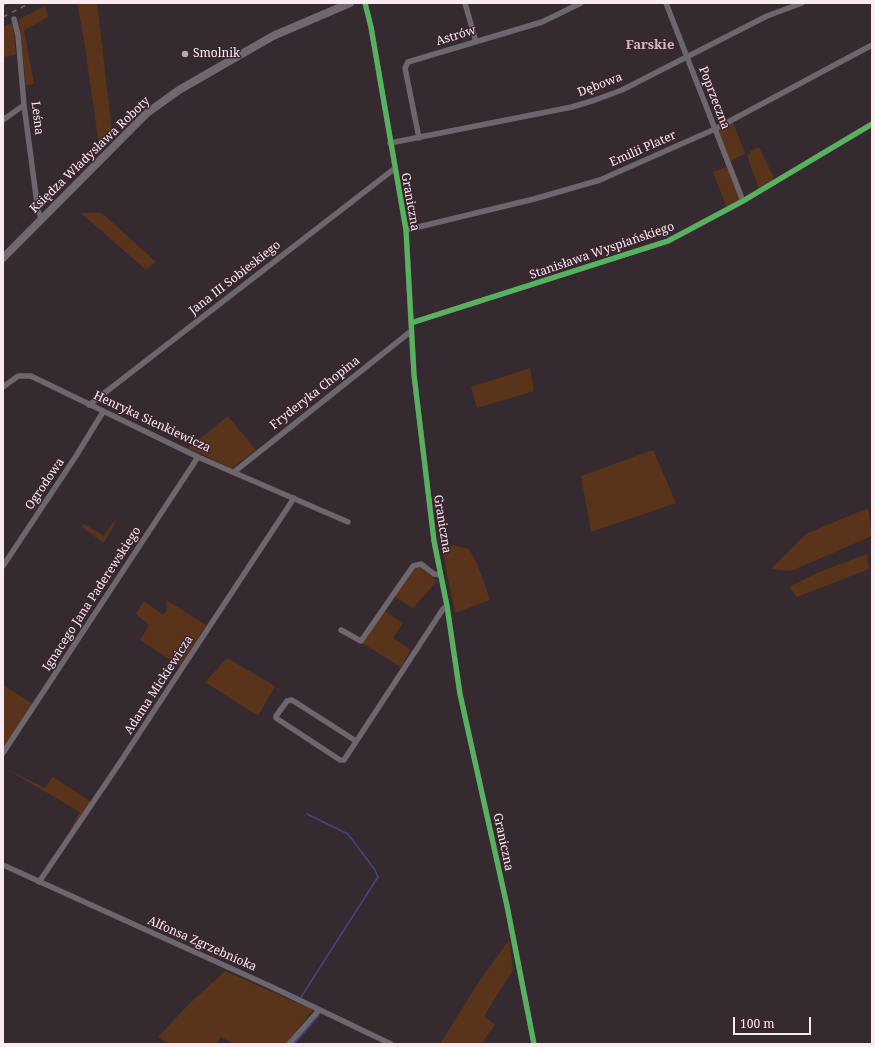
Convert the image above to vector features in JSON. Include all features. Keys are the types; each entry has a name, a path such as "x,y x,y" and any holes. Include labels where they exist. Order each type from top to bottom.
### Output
{"main road":[{"name":"Księdza Władysława Roboty","path":"3,258 147,113 179,90 273,36 350,3"}],"street":[{"name":"Graniczna","path":"365,3 371,27 394,169 406,230 409,263 410,332 426,481 440,575 447,606 460,694 507,906 534,1044"},
{"path":"465,3 476,42"},
{"name":"Astrów","path":"419,138 405,68 407,64 542,22 581,3"},
{"name":"Poprzeczna","path":"666,3 686,58 743,201"},
{"name":"Dębowa","path":"390,143 572,107 595,100 622,90 767,16 802,3"},
{"name":"Leśna","path":"14,19 18,35 24,106 38,211 42,219"},
{"name":"Emilii Plater","path":"406,230 600,180 714,129 872,45"},
{"path":"3,120 24,106"},
{"name":"Stanisława Wyspiańskiego","path":"411,323 668,241 743,201 872,124"},
{"name":"Jana III Sobieskiego","path":"89,405 394,169"},
{"name":"Fryderyka Chopina","path":"234,472 410,332"},
{"name":"Henryka Sienkiewicza","path":"3,387 18,376 27,375 198,457 348,522"},
{"name":"Ogrodowa","path":"3,566 104,412"},
{"name":"Ignacego Jana Paderewskiego","path":"3,753 198,457"},
{"name":"Adama Mickiewicza","path":"39,882 117,767 294,498"},
{"path":"340,630 361,641 413,566 421,564 434,574 440,575"},
{"path":"356,741 292,700 287,701 276,716 276,718 340,760 344,760 443,609 447,606"},
{"name":"Alfonsa Zgrzebnioka","path":"3,865 391,1044"},
{"path":"289,1044 319,1010"}],"shaded area":[{"path":"77,3 97,3 113,140 100,152 84,40"},
{"path":"45,6 48,17 24,30 34,84 26,85 19,19"},
{"path":"9,24 13,25 16,55 3,57 3,27"},
{"path":"733,122 745,154 730,161 719,129"},
{"path":"759,147 776,182 759,189 747,155 751,153 750,151"},
{"path":"727,167 741,201 727,208 713,172"},
{"path":"81,213 102,213 156,262 146,270"},
{"path":"530,368 534,391 477,408 471,387"},
{"path":"228,416 256,450 232,468 188,448"},
{"path":"653,450 676,503 591,532 581,476"},
{"path":"868,508 872,536 791,571 771,569 806,534"},
{"path":"116,521 105,541 102,542 82,527 84,524 104,536 112,523"},
{"path":"454,545 469,549 477,563 490,600 455,613 442,548"},
{"path":"867,554 869,569 797,597 789,587 819,572"},
{"path":"420,567 437,581 413,608 394,596 411,571"},
{"path":"166,600 206,625 180,666 140,640 149,625 136,614 144,601 163,615 167,610"},
{"path":"384,611 403,623 393,638 411,650 401,667 362,643"},
{"path":"227,658 275,686 258,716 205,682"},
{"path":"3,685 33,704 5,746 3,744"},
{"path":"3,767 45,788 53,777 91,802 72,830 71,829 80,812"},
{"path":"509,940 513,970 484,1016 495,1025 481,1044 440,1044 480,980"},
{"path":"225,971 313,1010 286,1044 234,1044 221,1037 216,1044 170,1044 158,1037 189,1004"}],"waterway":[{"path":"301,997 378,877 375,870 348,834 307,814"},
{"path":"294,1044 319,1015"}],"railway":[{"path":"3,5 7,3"},
{"path":"3,17 30,3"}],"cycle path":[{"path":"365,3 371,27 406,230 414,375 434,541 447,606 460,694 507,906 534,1044"},
{"path":"411,323 668,241 743,201 872,124"}],"place":[{"name":"Smolnik","path":"185,54"}],"district":[{"name":"Farskie","path":"650,45"}]}
